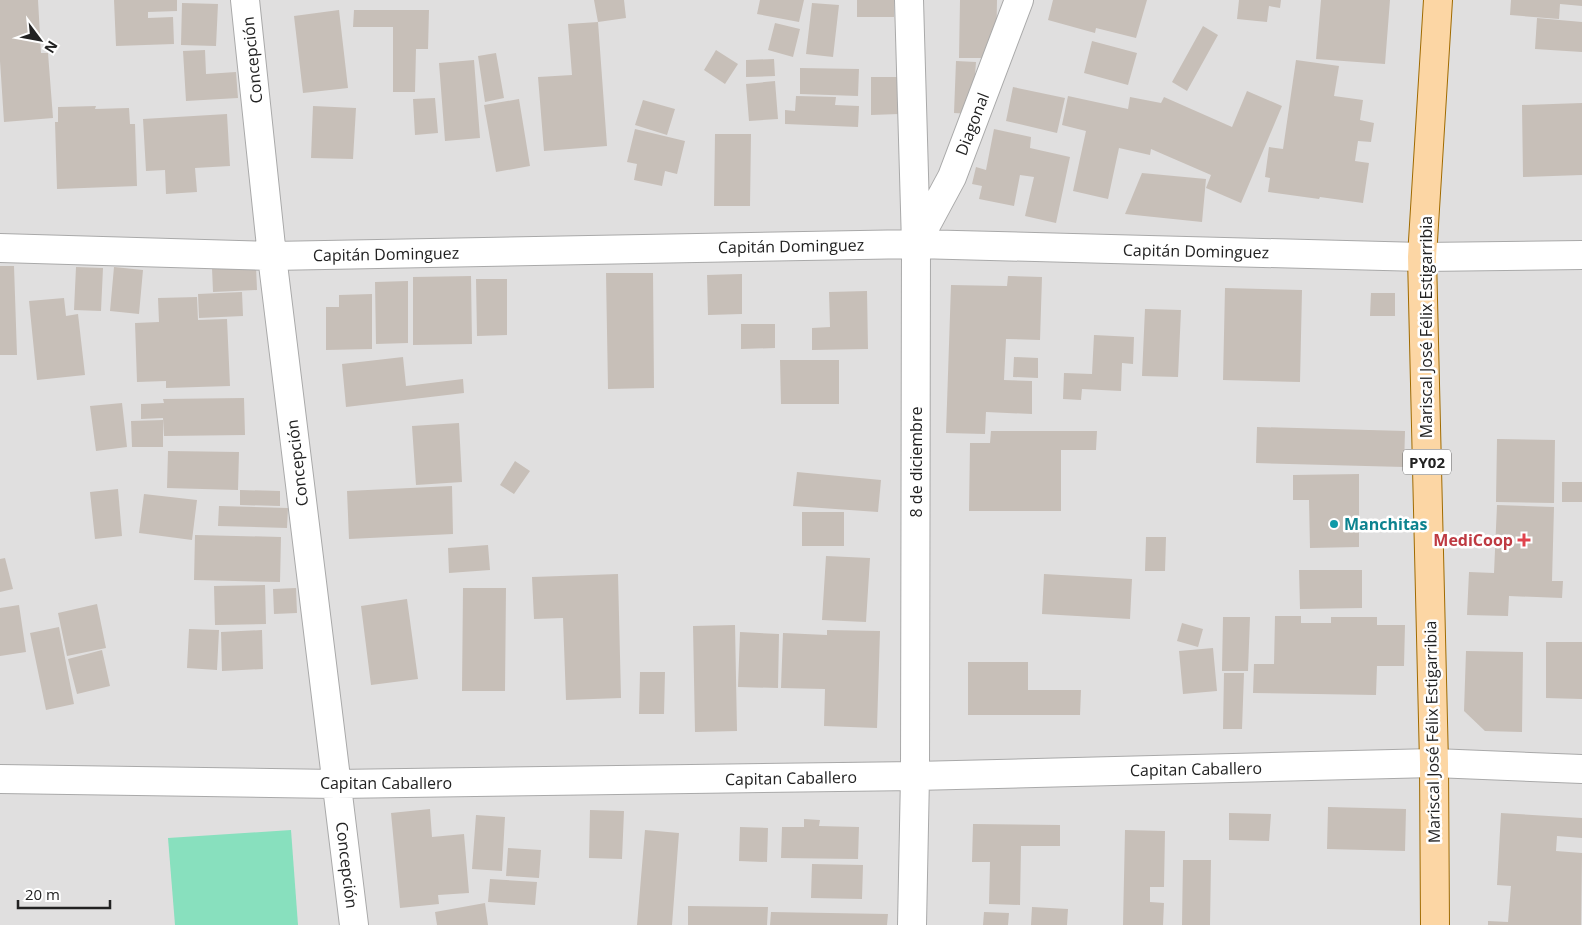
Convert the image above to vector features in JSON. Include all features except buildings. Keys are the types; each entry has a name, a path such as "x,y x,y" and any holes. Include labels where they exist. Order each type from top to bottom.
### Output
{"main road":[{"name":"Mariscal José Félix Estigarribia","path":"1435,925 1434,763 1422,257 1438,0"}],"street":[{"name":"Concepción","path":"245,0 272,256 354,925"},
{"name":"8 de diciembre","path":"908,0 916,244 915,776 912,925"},
{"name":"Diagonal","path":"916,244 952,177 1019,0"},
{"name":"Capitán Dominguez","path":"0,248 272,256 916,244 1422,257 1582,255"},
{"name":"Capitan Caballero","path":"0,779 336,784 915,776 1434,763 1582,769"}],"shaded area":[{"path":"0,0 1582,0 1582,925 0,925"}],"green space":[{"path":"291,830 298,925 175,925 168,838"}],"place":[{"name":"Manchitas","path":"1334,524"},
{"name":"MediCoop","path":"1524,540"}]}
